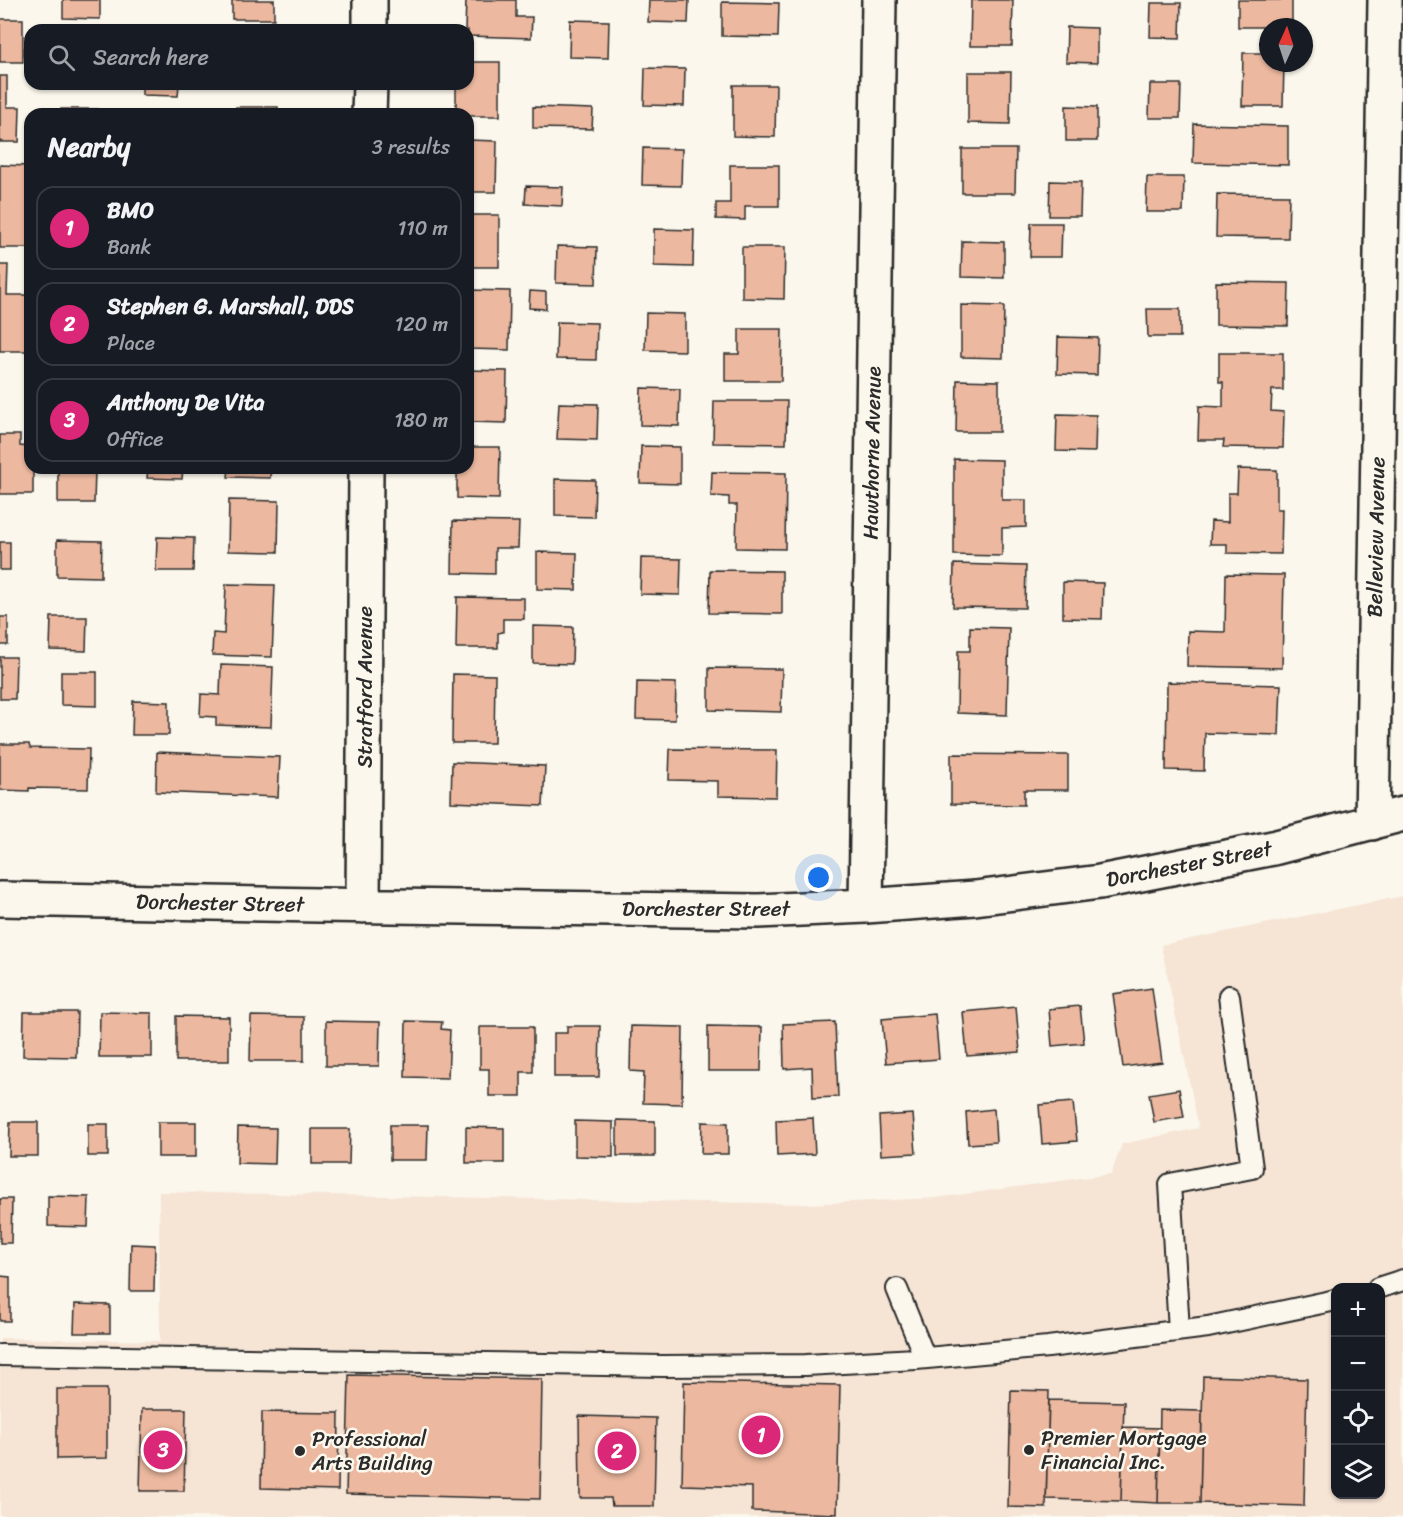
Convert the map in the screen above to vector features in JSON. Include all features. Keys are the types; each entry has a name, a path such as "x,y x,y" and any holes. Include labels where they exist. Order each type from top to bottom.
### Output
{"street":[{"path":"370,0 370,24"},
{"name":"Hawthorne Avenue","path":"866,906 879,0"},
{"name":"Belleview Avenue","path":"1371,823 1385,0"},
{"path":"369,108 370,90"},
{"name":"Stratford Avenue","path":"363,906 366,474"},
{"name":"Dorchester Street","path":"0,899 758,911 866,906 975,898 1100,882 1273,848 1403,814"}],"lane":[{"path":"1179,1330 1170,1184 1252,1168 1229,996"},
{"path":"1385,1285 1403,1280"},
{"path":"897,1289 925,1358"},
{"path":"0,1355 727,1367 925,1358 1048,1347 1208,1327 1331,1301"}],"shaded area":[{"path":"1403,896 1403,1517 70,1517 0,1515 0,1338 160,1341 159,1192 809,1204 936,1198 1111,1174 1122,1144 1199,1128 1161,945"}],"building":[{"path":"63,0 100,0 100,19 63,18"},
{"path":"232,0 274,0 274,19 232,19"},
{"path":"466,0 516,0 516,17 532,17 531,38 474,36 474,24 465,24"},
{"path":"649,0 689,0 688,23 648,22"},
{"path":"971,0 1013,0 1012,46 970,46"},
{"path":"1238,0 1292,0 1292,18 1259,18 1259,27 1238,27"},
{"path":"722,2 779,3 778,37 722,36"},
{"path":"1151,3 1181,3 1180,38 1150,37"},
{"path":"0,19 23,19 23,62 0,62"},
{"path":"570,20 609,21 608,58 569,57"},
{"path":"1067,27 1097,28 1097,63 1066,62"},
{"path":"1243,53 1259,53 1259,72 1284,72 1283,106 1242,106"},
{"path":"474,62 500,62 500,116 474,116 474,108 456,108 456,90 474,90"},
{"path":"645,68 685,69 684,106 644,105"},
{"path":"968,72 1011,72 1010,124 968,123"},
{"path":"0,76 7,76 7,107 20,107 19,142 0,142"},
{"path":"1150,84 1181,84 1180,118 1149,118"},
{"path":"733,85 776,85 775,137 733,136"},
{"path":"142,90 178,90 178,96 142,95"},
{"path":"1066,106 1097,107 1097,141 1066,141"},
{"path":"236,107 278,107 278,108"},
{"path":"533,107 593,109 592,129 533,128"},
{"path":"1194,124 1288,126 1288,165 1193,163"},
{"path":"474,140 497,141 496,192 474,192"},
{"path":"643,148 682,149 681,186 642,185"},
{"path":"962,149 1016,149 1015,193 962,193"},
{"path":"0,165 24,166 24,248 0,248"},
{"path":"730,165 779,165 779,206 745,206 745,220 716,219 716,203 730,203"},
{"path":"1147,177 1184,177 1183,212 1146,212"},
{"path":"1050,181 1081,182 1080,216 1049,216"},
{"path":"526,186 563,187 562,206 525,204"},
{"path":"1217,194 1289,195 1288,238 1216,237"},
{"path":"474,215 499,215 499,267 474,267"},
{"path":"1031,223 1062,223 1061,257 1030,257"},
{"path":"654,229 694,230 693,267 654,266"},
{"path":"962,241 1004,242 1004,278 961,277"},
{"path":"557,246 597,247 596,284 556,283"},
{"path":"742,247 785,247 784,299 742,298"},
{"path":"0,265 8,265 7,295 24,295 24,351 0,351"},
{"path":"1216,282 1289,283 1288,326 1216,325"},
{"path":"474,290 510,291 509,350 474,349"},
{"path":"530,291 546,292 546,309 529,308"},
{"path":"961,305 1004,306 1003,358 961,357"},
{"path":"1147,309 1180,309 1180,337 1148,337"},
{"path":"646,313 685,314 685,351 645,350"},
{"path":"557,322 597,323 596,360 556,359"},
{"path":"739,329 782,329 781,381 725,381 725,354 739,354"},
{"path":"1058,337 1098,338 1097,375 1057,374"},
{"path":"1219,353 1283,353 1283,390 1272,390 1271,411 1284,412 1283,448 1223,447 1224,440 1198,440 1199,406 1223,407 1223,382 1219,382"},
{"path":"474,370 507,371 506,423 474,422"},
{"path":"957,380 999,381 999,432 956,432"},
{"path":"641,388 680,389 679,426 640,425"},
{"path":"714,401 787,401 786,444 713,443"},
{"path":"559,403 598,404 597,440 557,439"},
{"path":"1057,414 1096,415 1095,452 1056,451"},
{"path":"0,435 20,435 20,446 24,446 24,474 33,474 33,494 0,494"},
{"path":"641,446 680,447 680,484 640,483"},
{"path":"474,447 500,447 499,499 457,498 457,474 474,474"},
{"path":"954,459 1002,460 1002,500 1026,500 1026,527 1002,528 1002,556 954,555"},
{"path":"1238,469 1277,470 1277,509 1282,509 1281,554 1227,553 1227,544 1210,544 1211,521 1228,522 1228,493 1237,493"},
{"path":"712,472 786,473 785,549 736,548 737,505 729,505 729,497 711,496"},
{"path":"58,474 95,474 94,503 58,503"},
{"path":"147,474 182,474 182,479 147,478"},
{"path":"228,474 270,474 270,478 228,477"},
{"path":"555,479 595,480 594,517 555,516"},
{"path":"229,500 279,501 278,552 228,551"},
{"path":"453,521 519,522 518,548 495,548 495,574 452,573"},
{"path":"157,537 194,538 193,571 156,571"},
{"path":"57,540 102,541 101,577 57,576"},
{"path":"0,542 10,542 10,570 0,570"},
{"path":"537,552 577,553 576,590 537,589"},
{"path":"641,558 681,559 680,595 640,594"},
{"path":"954,564 1026,566 1025,608 953,607"},
{"path":"710,570 782,571 782,614 709,613"},
{"path":"1226,574 1284,575 1282,668 1187,666 1188,631 1225,632"},
{"path":"1063,582 1103,583 1102,619 1063,618"},
{"path":"226,584 275,585 272,657 212,655 213,633 224,634"},
{"path":"457,597 524,598 524,619 503,619 503,632 498,633 498,648 456,648"},
{"path":"0,617 8,617 8,645 0,645"},
{"path":"51,617 87,617 86,651 50,650"},
{"path":"533,626 573,627 572,664 533,663"},
{"path":"970,627 1009,628 1007,715 957,713 958,651 970,651"},
{"path":"0,657 16,657 15,699 0,699"},
{"path":"221,665 273,667 271,727 216,725 216,717 200,716 201,694 220,695"},
{"path":"709,668 782,669 781,712 709,710"},
{"path":"61,672 97,672 97,706 61,705"},
{"path":"453,674 495,675 494,743 452,743"},
{"path":"637,682 676,683 675,720 636,719"},
{"path":"1167,682 1281,685 1279,735 1205,733 1204,771 1166,770"},
{"path":"133,701 169,702 169,735 132,735"},
{"path":"0,744 29,744 30,748 89,749 88,789 0,790"},
{"path":"670,749 777,750 776,797 718,796 718,781 669,780"},
{"path":"157,752 280,757 278,797 156,792"},
{"path":"951,754 1068,755 1068,790 1024,790 1024,805 951,804"},
{"path":"452,762 545,766 543,806 451,802"},
{"path":"1152,988 1162,1062 1123,1067 1113,994"},
{"path":"1080,1006 1084,1043 1052,1046 1049,1009"},
{"path":"1016,1007 1020,1052 967,1056 963,1012"},
{"path":"24,1012 77,1012 76,1057 23,1056"},
{"path":"100,1012 152,1013 152,1057 99,1057"},
{"path":"935,1014 939,1059 886,1063 882,1019"},
{"path":"176,1016 229,1017 229,1061 176,1061"},
{"path":"251,1016 304,1017 304,1061 250,1061"},
{"path":"326,1021 380,1022 379,1066 326,1066"},
{"path":"406,1021 442,1022 441,1029 450,1030 448,1078 405,1077"},
{"path":"835,1022 838,1097 813,1098 812,1067 784,1069 783,1024"},
{"path":"567,1026 600,1026 599,1077 554,1077 554,1033 567,1033"},
{"path":"631,1026 683,1027 682,1104 643,1103 644,1072 630,1071"},
{"path":"708,1026 762,1027 761,1071 708,1071"},
{"path":"480,1027 533,1027 533,1072 521,1072 521,1096 489,1096 489,1069 480,1069"},
{"path":"1179,1089 1184,1117 1154,1122 1149,1094"},
{"path":"1073,1102 1077,1141 1042,1144 1039,1105"},
{"path":"994,1109 996,1142 968,1144 966,1112"},
{"path":"913,1114 916,1153 881,1155 879,1116"},
{"path":"813,1118 815,1154 777,1156 776,1120"},
{"path":"617,1120 655,1121 655,1156 617,1156"},
{"path":"575,1121 613,1122 613,1157 575,1156"},
{"path":"10,1122 38,1122 38,1156 9,1156"},
{"path":"158,1122 196,1122 196,1157 158,1157"},
{"path":"702,1122 728,1123 728,1154 701,1154"},
{"path":"88,1124 108,1124 108,1156 88,1156"},
{"path":"390,1125 428,1125 427,1160 390,1160"},
{"path":"238,1127 276,1128 275,1164 237,1163"},
{"path":"466,1127 504,1128 504,1163 466,1163"},
{"path":"312,1129 350,1129 349,1164 312,1164"},
{"path":"48,1196 89,1197 88,1227 48,1226"},
{"path":"0,1199 12,1199 11,1243 0,1243"},
{"path":"131,1244 155,1245 154,1291 130,1291"},
{"path":"0,1276 10,1277 10,1321 0,1321"},
{"path":"75,1304 110,1305 110,1333 74,1333"},
{"path":"349,1375 542,1379 540,1499 346,1494"},
{"path":"1203,1376 1307,1379 1304,1506 1200,1503"},
{"path":"684,1382 840,1385 837,1514 752,1511 752,1487 682,1485"},
{"path":"57,1389 107,1389 107,1458 57,1459"},
{"name":"Premier Mortgage Financial Inc.","path":"1011,1390 1049,1391 1046,1508 1008,1507"},
{"path":"1049,1400 1124,1402 1121,1501 1046,1499"},
{"path":"142,1409 186,1409 184,1491 140,1491"},
{"path":"1160,1410 1202,1411 1200,1503 1158,1503"},
{"name":"Professional Arts Building","path":"262,1412 339,1413 338,1490 261,1488"},
{"path":"579,1416 656,1418 654,1506 612,1506 611,1498 580,1498"},
{"path":"1123,1427 1160,1428 1158,1503 1121,1501"}],"place":[{"name":"BMO","path":"761,1435"},
{"name":"Anthony De Vita","path":"163,1450"},
{"name":"Premier Mortgage Financial Inc.","path":"1029,1450"},
{"name":"Professional Arts Building","path":"300,1451"},
{"name":"Stephen G. Marshall, DDS","path":"617,1451"}]}
